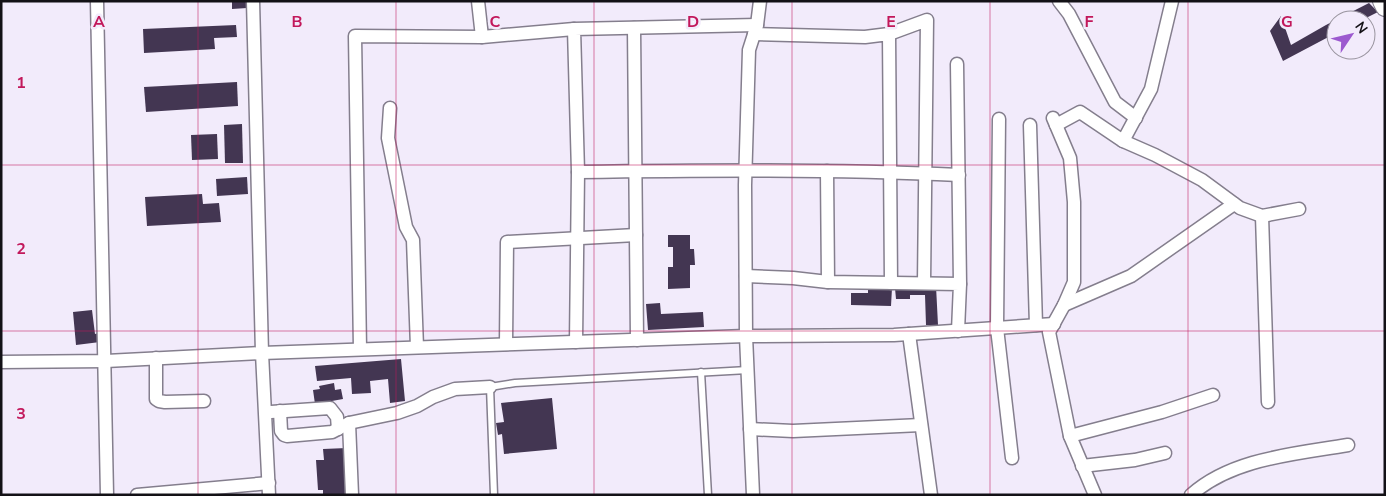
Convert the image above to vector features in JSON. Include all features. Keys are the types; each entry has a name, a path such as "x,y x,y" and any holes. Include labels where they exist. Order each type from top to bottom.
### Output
{"street":[{"path":"97,1 106,361 107,495"},
{"path":"137,495 269,489 262,353 253,1"},
{"path":"478,1 482,37"},
{"path":"753,495 746,336 745,170 749,50 760,1"},
{"path":"1059,1 1069,14 1115,102 1136,118"},
{"path":"1123,141 1151,89 1172,1"},
{"path":"1382,1 1385,7"},
{"path":"360,349 355,36 482,37 574,30 634,28 755,30 865,37 889,34 927,20 924,283"},
{"path":"634,28 637,340"},
{"path":"574,30 578,172 576,342"},
{"path":"889,34 891,283"},
{"path":"957,64 960,284 958,331"},
{"path":"390,108 388,138 406,228 414,240 417,347"},
{"path":"1095,495 1070,436 1049,332 1074,282 1074,202 1070,158 1054,121 1080,112 1123,141 1155,155 1202,180 1240,208 1262,216 1299,209"},
{"path":"999,119 997,328 1012,458"},
{"path":"1030,125 1036,325"},
{"path":"578,172 745,170 958,175"},
{"path":"827,171 828,282"},
{"path":"1064,305 1131,276 1234,204"},
{"path":"1262,216 1268,402"},
{"path":"506,344 508,242 636,235"},
{"path":"746,276 828,282 960,284"},
{"path":"1,362 106,361 360,349 746,336 909,334 1054,324"},
{"path":"909,334 931,495"},
{"path":"156,358 156,399 165,402 204,401"},
{"path":"280,411 281,431 284,435 323,434 343,426 397,413 455,389 490,387"},
{"path":"1070,436 1162,412 1213,395"},
{"path":"265,413 330,408 343,426 352,495"},
{"path":"750,429 793,431 921,425"},
{"path":"1191,495 1213,479 1246,466 1286,454 1348,445"},
{"path":"1082,466 1135,460 1165,453"}],"lane":[{"path":"494,495 490,387 515,383 748,370"},
{"path":"701,372 708,495"}],"building":[{"path":"232,1 247,1 247,8 232,9"},
{"path":"1369,3 1376,10 1355,10"},
{"path":"1281,16 1291,45 1326,25 1326,38 1283,61 1270,31"},
{"path":"236,25 237,37 214,38 215,49 144,53 143,29"},
{"path":"237,82 238,106 146,112 144,87"},
{"path":"242,124 243,163 225,163 224,125"},
{"path":"217,134 218,159 192,160 191,135"},
{"path":"247,177 248,194 217,196 216,179"},
{"path":"202,194 203,204 219,203 221,222 147,226 145,197"},
{"path":"668,235 690,235 690,249 694,249 695,265 690,265 690,288 668,289 668,267 673,267 673,247 668,247"},
{"path":"936,286 938,325 926,325 925,295 910,295 910,299 896,299 895,288"},
{"path":"868,287 892,288 891,306 851,305 851,293 868,293"},
{"path":"660,303 661,314 703,312 704,327 648,330 646,304"},
{"path":"92,310 95,334 99,333 100,342 76,345 73,312"},
{"path":"401,359 405,401 390,403 388,379 370,381 371,393 352,394 351,378 317,381 315,366"},
{"path":"334,383 335,390 341,389 343,399 315,404 313,390 320,389 319,386"},
{"path":"552,398 557,449 504,454 502,434 498,435 496,423 504,422 501,403"},
{"path":"347,448 349,495 323,495 323,490 318,490 316,460 324,460 323,449"}]}
